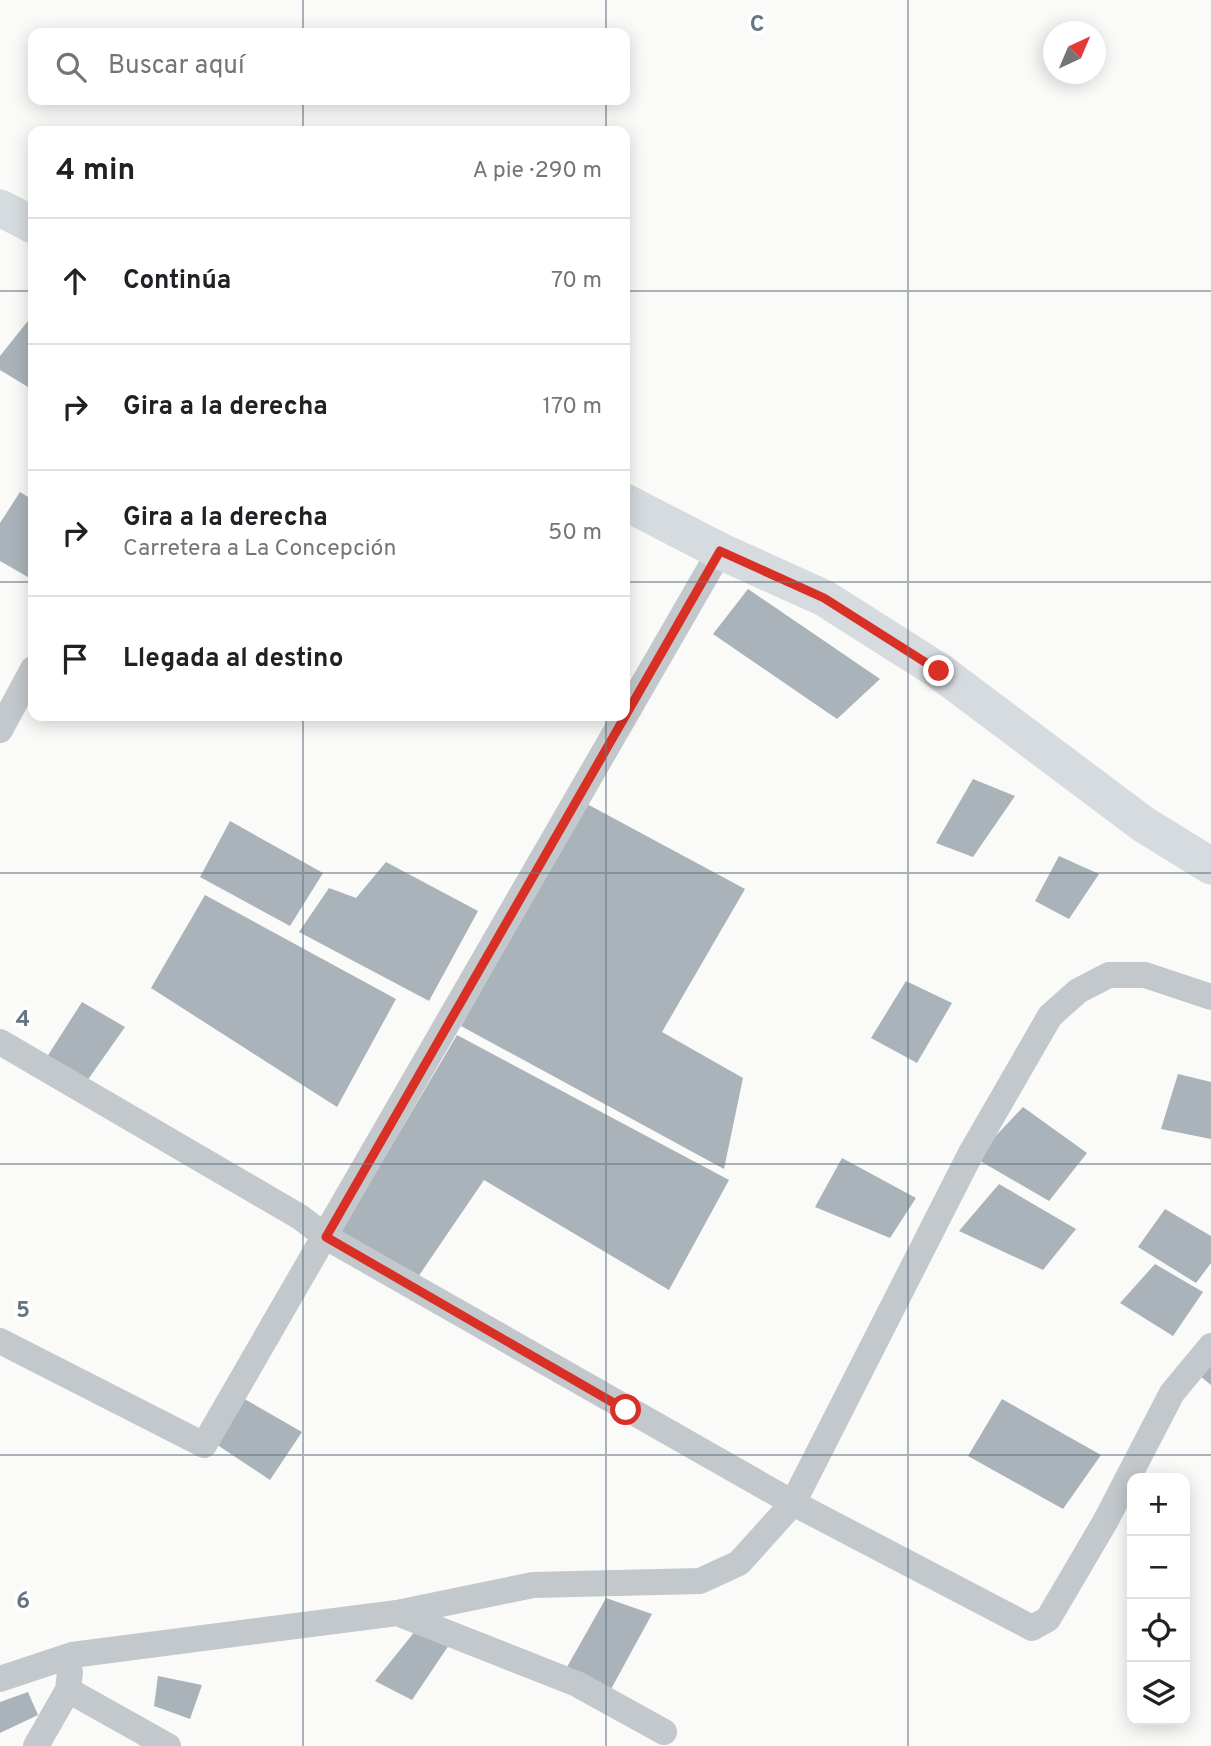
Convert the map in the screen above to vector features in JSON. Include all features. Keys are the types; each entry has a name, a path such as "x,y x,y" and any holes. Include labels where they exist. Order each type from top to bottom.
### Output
{"main road":[{"path":"0,208 28,222"},
{"path":"630,505 720,551 824,598 939,671 1143,824 1211,866"}],"street":[{"path":"630,708 720,551"},
{"path":"0,730 28,678"},
{"path":"0,1341 204,1445 622,721"},
{"path":"0,1679 72,1655 397,1613 534,1585 700,1581 739,1563 793,1503 971,1153 1050,1016 1078,991 1109,975 1145,975 1211,997"},
{"path":"0,1042 300,1217 326,1237 793,1503 1032,1628 1041,1625 1105,1522 1172,1393 1211,1346"},
{"path":"397,1613 577,1684 664,1732"},
{"path":"36,1746 68,1690 72,1655"},
{"path":"68,1690 168,1746"}],"building":[{"path":"28,321 28,387 0,370 0,356"},
{"path":"20,492 28,497 28,577 0,561 0,523"},
{"path":"748,589 880,679 837,719 713,634"},
{"path":"973,779 1015,796 973,857 936,843"},
{"path":"587,804 745,889 662,1032 743,1078 724,1169 461,1026"},
{"path":"230,821 323,873 290,926 200,877"},
{"path":"1059,856 1099,874 1069,919 1035,901"},
{"path":"386,862 478,911 429,1001 299,932 329,888 356,898"},
{"path":"205,895 396,999 337,1107 151,988"},
{"path":"906,981 952,1003 917,1063 871,1038"},
{"path":"82,1002 125,1027 87,1081 45,1060"},
{"path":"457,1035 729,1180 669,1290 484,1180 418,1277 337,1238"},
{"path":"1178,1074 1211,1082 1211,1139 1161,1129"},
{"path":"1023,1107 1087,1153 1049,1201 975,1158"},
{"path":"842,1158 916,1198 890,1238 815,1207"},
{"path":"999,1184 1076,1229 1043,1270 959,1231"},
{"path":"1165,1209 1211,1236 1211,1263 1196,1283 1138,1247"},
{"path":"1155,1264 1203,1292 1173,1336 1120,1303"},
{"path":"1211,1365 1211,1385 1200,1376"},
{"path":"241,1397 302,1432 270,1480 213,1442"},
{"path":"1002,1399 1101,1455 1063,1509 968,1456"},
{"path":"606,1598 652,1614 610,1691 567,1667"},
{"path":"416,1630 449,1645 412,1700 375,1681"},
{"path":"158,1676 202,1685 190,1719 154,1706"},
{"path":"28,1692 38,1715 0,1733 0,1702"}],"route":[{"path":"626,1410 326,1237 720,551 824,598 939,671"}]}
